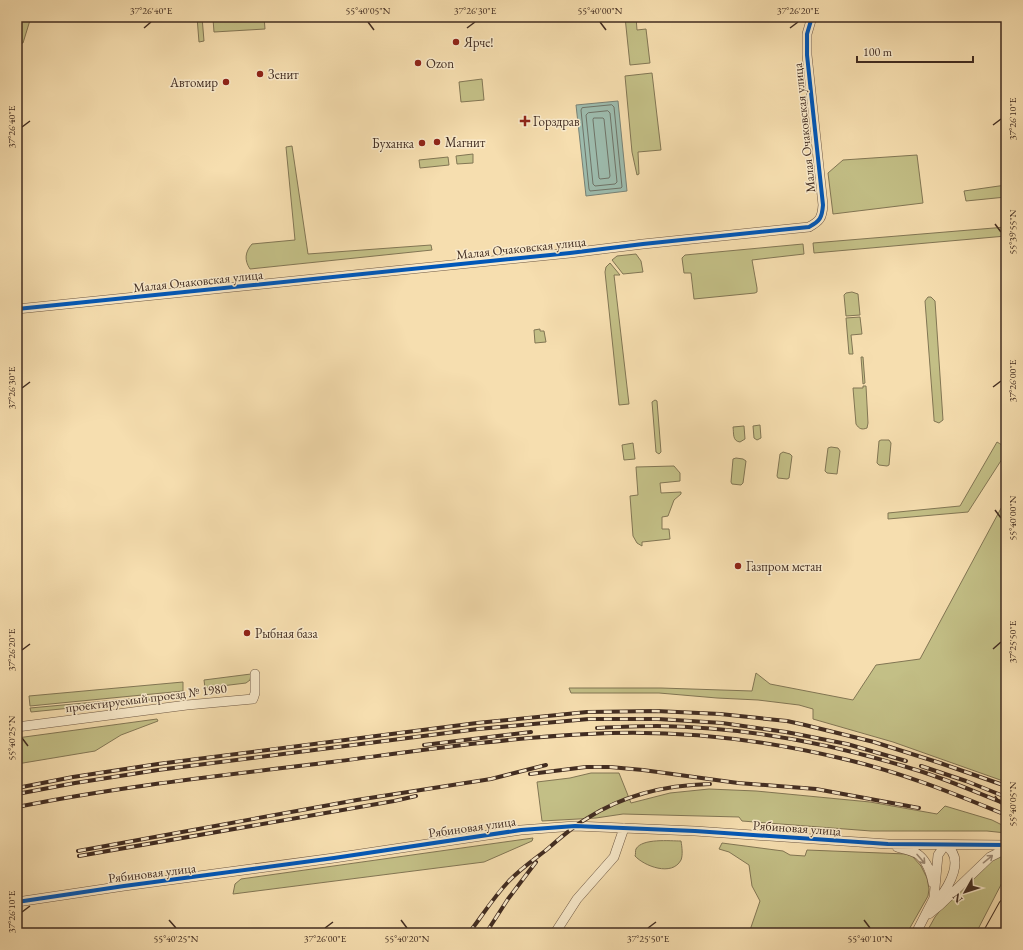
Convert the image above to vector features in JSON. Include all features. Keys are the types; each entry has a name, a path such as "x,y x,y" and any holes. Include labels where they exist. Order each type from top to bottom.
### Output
{"highway":[{"path":"991,933 1006,906"}],"street":[{"name":"Малая Очаковская улица","path":"17,309 562,254 808,227 819,220 822,215 823,205 807,55 807,34 812,17"},
{"name":"проектируемый проезд № 1980","path":"17,727 187,705 253,699 255,693 255,674"},
{"name":"Рябиновая улица","path":"17,902 334,858 521,830 576,826 695,831 888,844 1006,845"},
{"path":"555,933 577,899 614,857 624,828"},
{"path":"888,844 914,852 922,858 931,875 935,892"},
{"path":"916,933 932,902 935,892 937,858 940,850 945,845 954,854 955,865 953,874 946,890 922,922"},
{"path":"929,914 990,857 1006,850"}],"shaded area":[{"path":"17,17 31,17 23,43 17,44"},
{"path":"197,17 202,17 204,41 199,42"},
{"path":"264,17 265,29 214,32 213,19"},
{"path":"625,17 636,17 637,30 646,29 650,63 630,65"},
{"path":"652,73 661,150 638,152 639,174 637,175 632,152 625,76"},
{"path":"482,79 484,100 461,102 459,82"},
{"path":"292,146 308,254 431,245 432,250 250,269 246,256 252,244 295,240 286,147"},
{"path":"473,154 473,163 457,164 456,156"},
{"path":"917,155 923,203 833,214 828,173 843,160"},
{"path":"448,157 449,165 420,168 419,160"},
{"path":"1006,185 1006,197 966,201 964,191"},
{"path":"1006,227 1006,236 814,253 813,243"},
{"path":"803,244 804,254 752,260 757,288 757,292 755,293 694,299 691,273 684,273 682,258 685,255"},
{"path":"636,254 641,261 643,272 623,274 612,260 617,256"},
{"path":"610,263 620,275 614,275 629,404 619,405 605,272 606,267"},
{"path":"852,292 858,294 860,315 846,316 844,295"},
{"path":"928,297 931,297 935,301 943,420 939,423 934,421 925,301"},
{"path":"860,317 862,334 851,335 853,354 849,354 846,318"},
{"path":"540,329 540,331 544,331 546,342 535,343 534,330"},
{"path":"861,357 863,357 865,383 863,384"},
{"path":"863,386 866,386 868,423 867,428 862,429 856,424 853,388 863,388"},
{"path":"655,400 657,401 661,452 659,454 656,452 652,402"},
{"path":"760,425 761,438 757,440 754,438 753,426"},
{"path":"744,426 745,439 740,442 737,441 734,436 733,427"},
{"path":"889,440 891,443 889,465 887,466 879,465 877,463 879,441"},
{"path":"997,442 1004,448 1004,456 968,512 888,519 888,513 960,506"},
{"path":"633,443 635,459 624,460 622,445"},
{"path":"828,448 838,448 840,451 837,474 827,473 825,471"},
{"path":"783,452 792,456 789,478 787,479 778,478 777,476 780,454"},
{"path":"736,458 746,461 743,483 741,485 732,484 731,482 733,459"},
{"path":"674,466 680,473 680,481 660,483 661,493 681,492 681,494 674,500 668,516 662,517 662,529 669,529 670,539 642,542 642,546 637,543 633,536 630,496 638,495 636,467"},
{"path":"1006,499 1006,571 1002,575 1006,579 1006,782 893,742 813,719 813,709 799,705 758,700 659,693 571,693 569,688 661,688 752,691 756,673 770,684 853,700 876,665 920,659"},
{"path":"251,674 250,680 246,683 205,688 204,680"},
{"path":"183,682 183,691 30,706 29,696"},
{"path":"183,694 180,697 31,712 30,708"},
{"path":"157,719 158,721 121,735 95,751 17,764 17,738"},
{"path":"591,773 619,773 631,803 670,793 709,789 756,791 870,802 937,814 945,806 992,820 1006,827 1006,833 987,831 871,831 742,821 739,817 623,814 596,818 542,821 537,782 570,778"},
{"path":"533,838 532,841 484,862 233,894 235,884 241,879"},
{"path":"657,841 681,841 681,860 677,865 671,868 665,869 651,866 639,860 635,856 636,849 639,845 644,843"},
{"path":"722,843 783,851 790,855 805,856 807,850 906,854 913,857 921,866 927,878 929,889 928,896 907,933 749,933 760,901 752,886 749,865 729,852 719,849"},
{"path":"1005,855 1002,862 1006,864 1006,875 976,933 926,933 942,908 993,859"}],"water":[{"path":"618,101 627,191 586,196 576,105"}],"railway":[{"path":"17,788 73,777 158,764 477,723 587,712 656,711 720,714 787,721 874,742 1006,786"},
{"path":"17,794 158,770 478,729 589,719 658,719 722,723 786,732 847,744 906,761"},
{"path":"597,728 650,726 722,729 819,744 850,751 913,769 1006,804"},
{"path":"424,745 531,732"},
{"path":"17,807 135,787 460,745 556,736 652,733 684,734 749,741 844,759 906,777 1006,815"},
{"path":"78,851 357,800 491,779 546,765"},
{"path":"921,766 966,781 1006,797"},
{"path":"530,774 586,767 610,767 738,783 816,789 919,808"},
{"path":"469,933 497,894 512,878 570,830 586,819 615,804 645,793 661,789 710,784"},
{"path":"79,856 416,796"},
{"path":"486,933 508,899 536,862"}],"cycle path":[{"path":"17,309 570,253 809,227 820,219 823,205 807,55 807,34 812,17"},
{"path":"17,902 334,858 521,830 575,826 695,831 888,844 1006,845"}],"place":[{"name":"Ярче!","path":"456,42"},
{"name":"Ozon","path":"418,63"},
{"name":"Зенит","path":"260,74"},
{"name":"Автомир","path":"226,82"},
{"name":"Горздрав","path":"525,121"},
{"name":"Магнит","path":"437,142"},
{"name":"Буханка","path":"422,143"},
{"name":"Газпром метан","path":"738,566"},
{"name":"Рыбная база","path":"247,633"}]}
